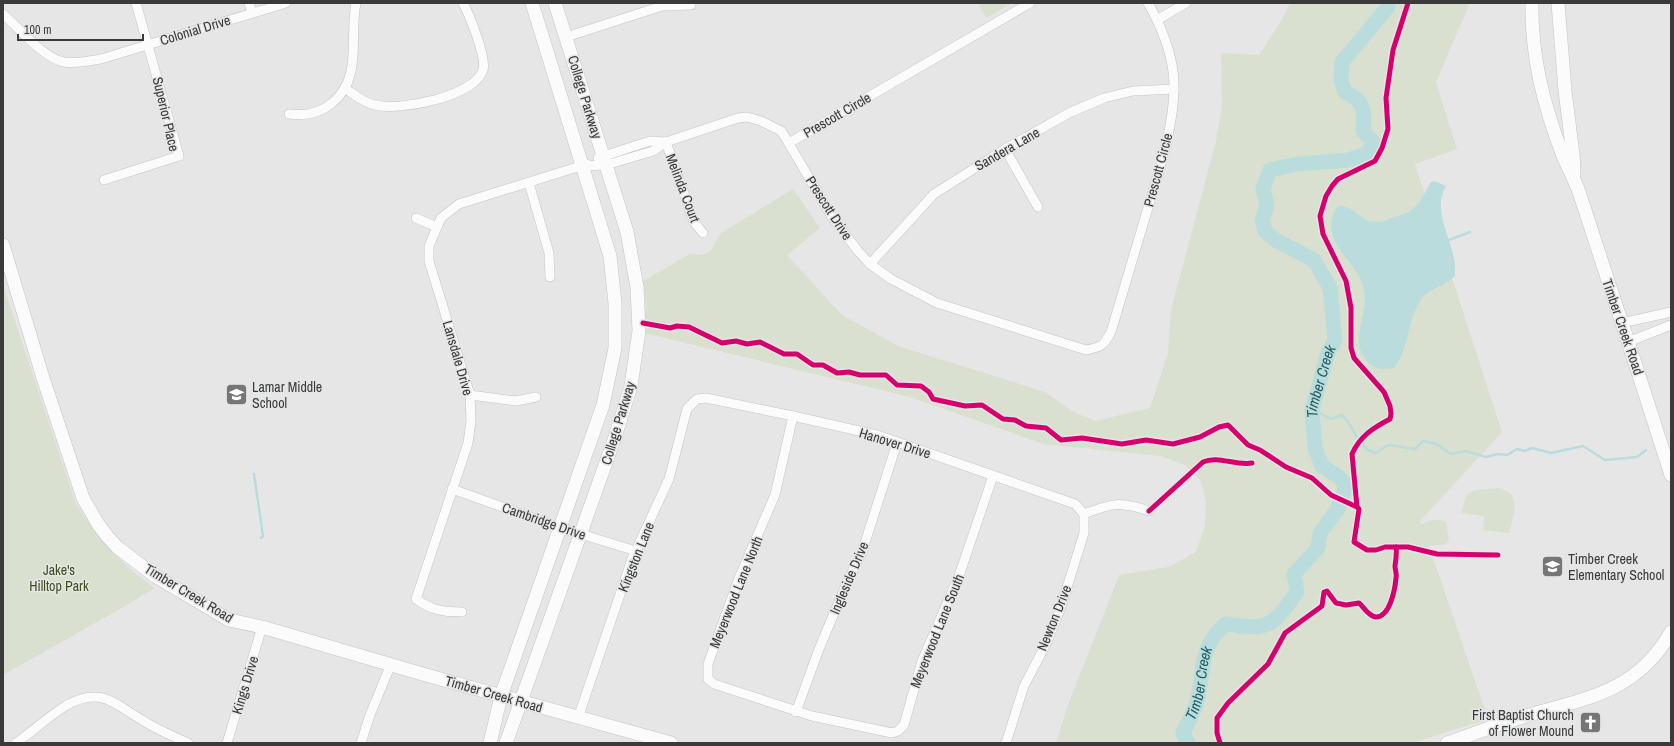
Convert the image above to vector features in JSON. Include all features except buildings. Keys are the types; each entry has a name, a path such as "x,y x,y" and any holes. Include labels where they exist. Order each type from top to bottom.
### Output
{"street":[{"path":"136,3 149,45"},
{"path":"249,3 252,13"},
{"name":"Colonial Drive","path":"3,14 24,32 31,42 59,61 85,62 101,59 149,45 286,3"},
{"path":"289,114 307,115 319,111 337,99 346,89 351,78 353,66 356,3"},
{"path":"346,89 364,102 394,107 452,94 469,87 477,80 483,69 483,58 467,10 463,3"},
{"name":"College Parkway","path":"490,743 501,696 603,405 615,348 615,303 610,256 532,3"},
{"name":"College Parkway","path":"506,743 597,492 631,386 639,331 637,287 632,253 555,3"},
{"name":"Prescott Circle","path":"789,143 1030,3"},
{"name":"Prescott Circle","path":"1109,336 1168,139 1174,89 1168,54 1157,20 1148,3"},
{"path":"1157,20 1186,3"},
{"name":"Timber Creek Road","path":"1532,3 1533,50 1538,79 1563,156 1574,179 1671,475"},
{"name":"Timber Creek Road","path":"1558,3 1573,154 1574,179"},
{"path":"566,37 647,7 691,5"},
{"name":"Superior Place","path":"104,180 179,156 149,45"},
{"name":"Sandera Lane","path":"870,264 934,194 1005,149 1070,113 1104,98 1132,92 1174,89"},
{"name":"Prescott Drive","path":"583,166 604,160 654,151 666,142 726,120 747,117 761,121 781,131 832,217 858,251 870,264 904,287 937,304 1086,350 1105,344 1109,336"},
{"name":"Melinda Court","path":"666,142 694,222 703,233"},
{"path":"1005,149 1038,207"},
{"name":"Lansdale Drive","path":"462,612 438,610 427,607 416,599 468,443 471,421 470,394 429,261 429,246 437,227 446,213 459,204 583,166"},
{"path":"529,183 549,253 550,277"},
{"path":"416,218 437,227"},
{"name":"Timber Creek Road","path":"3,245 77,484 98,524 117,547 155,576 229,620 262,627 391,664 578,718 643,739 671,743"},
{"path":"1622,323 1671,312"},
{"path":"1628,342 1671,325"},
{"path":"470,394 516,402 536,398"},
{"name":"Hanover Drive","path":"697,399 706,398 876,435 1076,504 1084,514"},
{"name":"Kingston Lane","path":"578,718 599,650 636,551 669,479 688,409 697,399"},
{"name":"Meyerwood Lane North","path":"793,416 775,495 739,578 708,664 708,679 714,684 796,712"},
{"name":"Ingleside Drive","path":"796,712 822,642 849,578 862,552 897,443"},
{"name":"Meyerwood Lane South","path":"796,712 892,733 898,731 904,725 922,661 959,576 993,476"},
{"name":"Cambridge Drive","path":"452,489 561,528 636,551"},
{"path":"1084,514 1104,506 1122,503 1149,511"},
{"name":"Newton Drive","path":"1006,743 1024,686 1046,644 1060,610 1084,534 1084,514"},
{"name":"Kings Drive","path":"227,743 262,627"},
{"path":"1448,743 1523,717 1605,693 1628,679 1652,659 1661,649 1671,632"},
{"path":"360,743 391,664"},
{"path":"16,743 72,702 87,698 104,698 114,701 160,730 188,743"}],"green space":[{"path":"978,3 1012,3 986,18"},
{"path":"1290,3 1470,3 1436,82 1457,149 1415,164 1502,432 1420,521 1421,525 1433,520 1446,522 1449,540 1446,544 1429,546 1488,719 1412,743 1056,743 1068,705 1119,575 1169,567 1196,552 1205,526 1206,501 1201,481 1185,465 1160,456 1044,444 910,397 644,333 646,304 643,281 690,254 700,255 710,252 721,233 793,189 820,228 787,255 842,315 898,346 1045,392 1072,411 1095,421 1150,408 1168,353 1171,310 1216,141 1222,107 1221,53 1259,55 1281,21"},
{"name":"Jake's Hilltop Park","path":"3,285 76,504 93,529 111,550 142,579 155,588 3,675"},
{"path":"1499,488 1507,491 1514,500 1515,506 1509,533 1483,530 1484,516 1462,513 1466,498 1473,491"}],"water":[{"path":"1435,181 1446,186 1442,194 1441,211 1454,257 1455,276 1427,293 1420,301 1413,318 1403,352 1394,368 1376,368 1367,361 1359,344 1360,327 1365,299 1364,290 1361,279 1335,242 1332,232 1332,221 1336,208 1341,206 1349,208 1367,221 1381,222 1409,212 1419,203 1431,182"}],"waterway":[{"name":"Timber Creek","path":"1188,743 1183,733 1196,704 1203,662 1210,643 1225,624 1252,627 1268,624 1275,620 1297,592 1294,574 1318,548 1320,533 1337,510 1346,486 1339,477 1322,466 1315,448 1312,409 1328,353 1335,340 1330,288 1314,260 1277,241 1265,231 1262,220 1267,205 1263,189 1270,170 1298,164 1349,160 1367,153 1374,143 1363,131 1364,118 1360,103 1352,95 1345,92 1341,81 1342,62 1388,7 1388,3"},
{"path":"1449,240 1470,232"},
{"path":"1312,409 1331,419 1342,415 1364,447 1376,453 1388,445 1415,449 1423,441 1436,444 1451,454 1466,451 1486,457 1498,454 1507,455 1517,449 1525,451 1532,448 1551,453 1583,446 1605,460 1637,457 1646,450"},
{"path":"254,474 263,536 261,538"}],"cycle path":[{"path":"643,323 670,328 677,326 689,327 722,343 736,341 747,344 760,342 784,354 797,354 813,365 823,365 837,373 849,372 860,375 886,375 897,385 921,386 929,392 933,399 965,406 982,405 1003,419 1015,420 1026,426 1046,428 1061,440 1082,438 1122,444 1146,440 1173,444 1200,437 1219,427 1228,425 1248,445 1260,450 1286,467 1312,478 1331,495 1357,507 1352,454 1363,437 1390,419 1390,406 1384,392 1354,358 1351,348 1351,308 1346,281 1323,234 1320,216 1326,196 1338,179 1375,161 1382,148 1388,129 1386,98 1393,50 1408,3"},
{"path":"1149,511 1203,462 1209,460 1221,460 1246,464 1252,463"},
{"path":"1357,507 1359,509 1354,542 1367,550 1376,550 1385,547 1408,547 1437,554 1498,555"},
{"path":"1220,743 1217,733 1217,718 1228,703 1268,664 1285,633 1322,606 1324,592 1327,591 1336,603 1346,605 1359,603 1368,613 1376,617 1381,616 1385,612 1393,595 1396,576 1396,547"}],"place":[{"name":"Lamar Middle School","path":"236,395"},
{"name":"Timber Creek Elementary School","path":"1553,567"},
{"name":"First Baptist Church of Flower Mound","path":"1590,723"}]}
